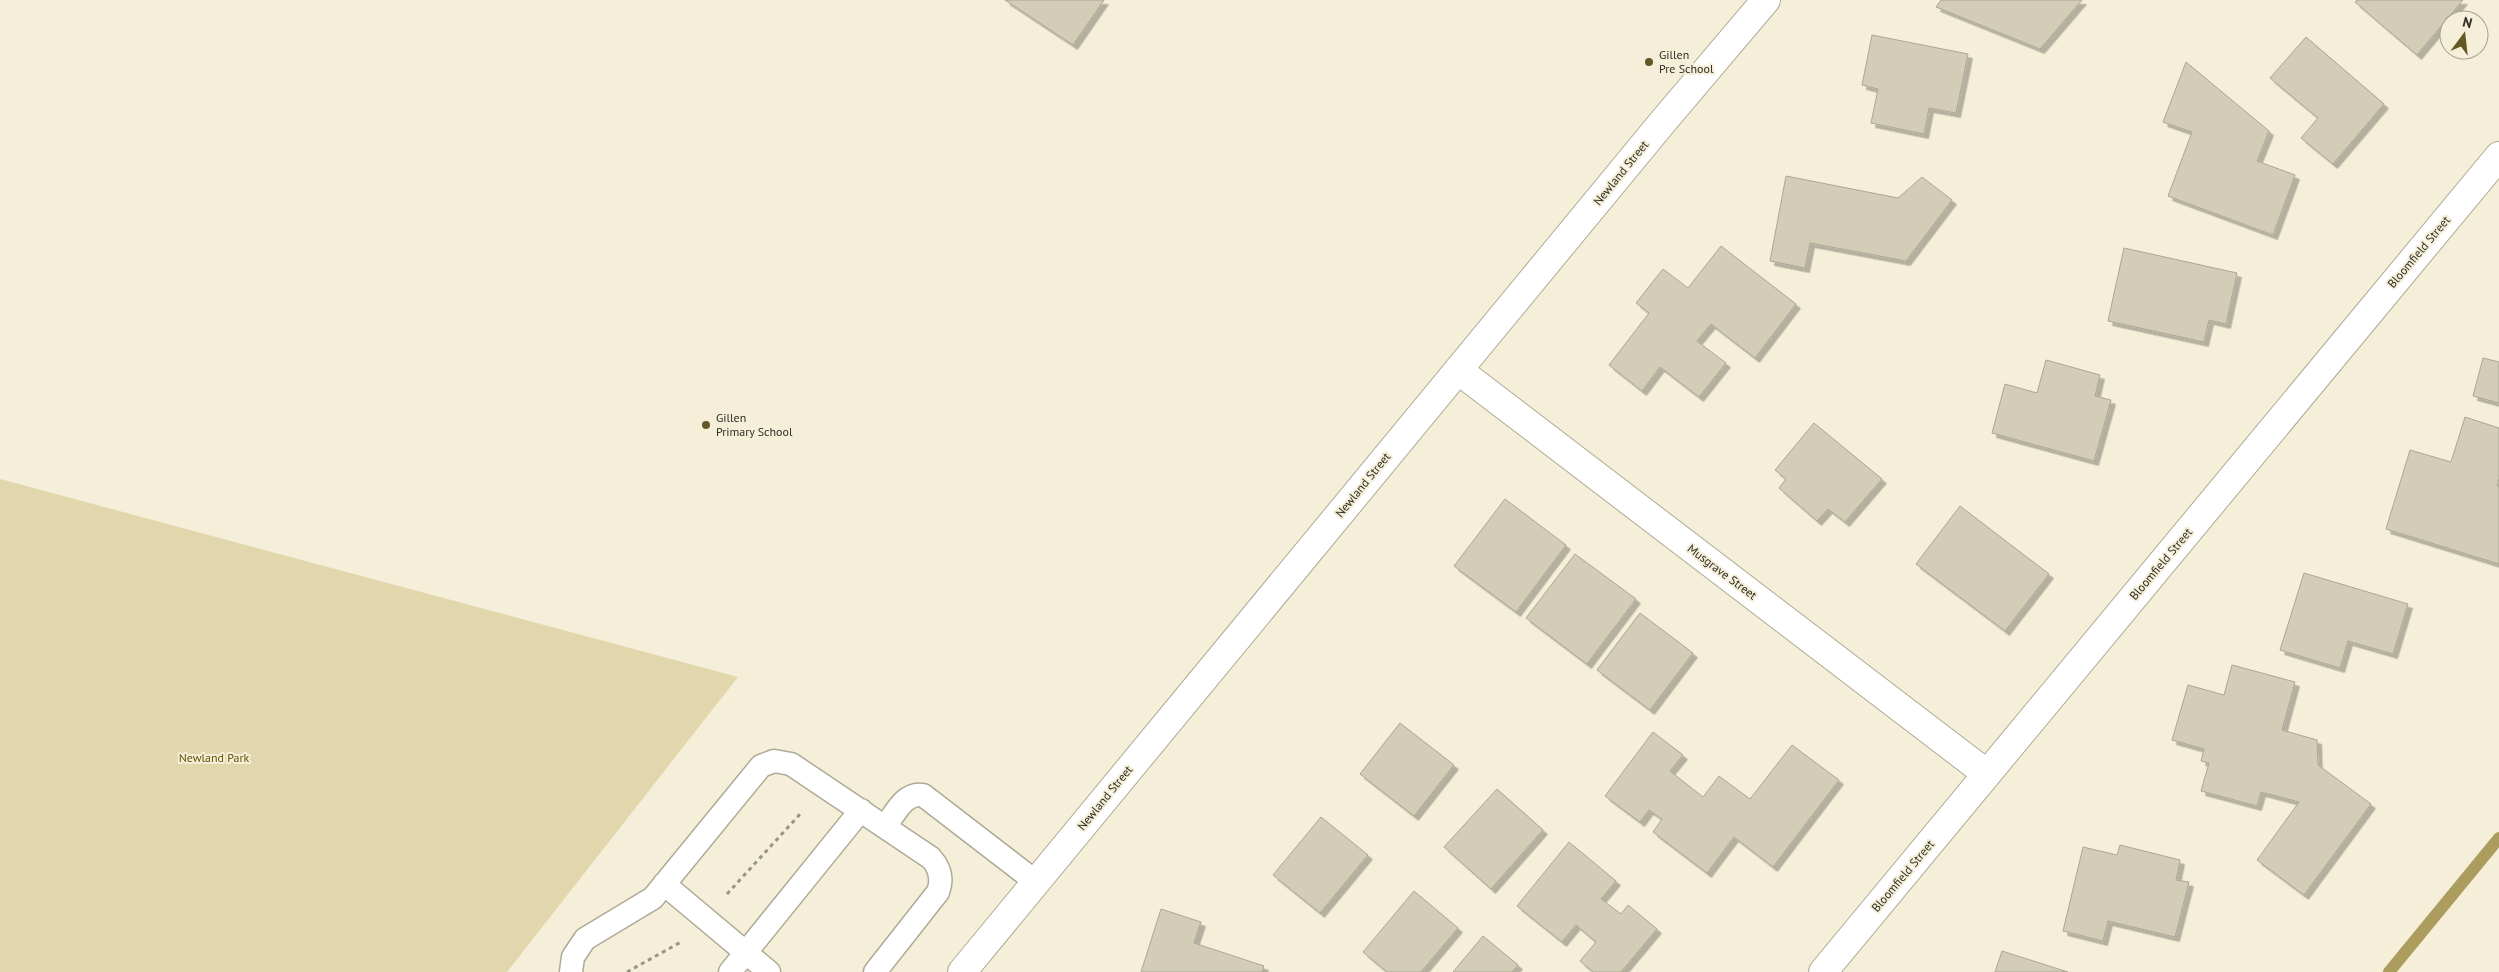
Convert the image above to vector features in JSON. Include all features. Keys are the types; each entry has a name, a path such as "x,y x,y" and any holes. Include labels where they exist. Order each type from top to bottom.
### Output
{"street":[{"name":"Newland Street","path":"962,972 1458,370 1766,0"},
{"name":"Bloomfield Street","path":"1823,972 2499,156"},
{"name":"Musgrave Street","path":"1458,370 1987,774"}],"lane":[{"path":"571,972 573,957 585,939 640,908 653,898 761,766 774,761 791,764 824,784 931,858 939,870 941,878 938,892 875,972"},
{"path":"885,827 906,799 911,795 923,795 1036,882"},
{"path":"730,972 861,810"},
{"path":"664,884 769,972"}],"path":[{"path":"627,972 680,942 695,931 798,818 824,784"}],"green space":[{"name":"Newland Park","path":"0,479 738,677 507,972 0,972"}],"building":[{"path":"1005,0 1104,0 1073,45"},
{"path":"1941,0 2082,0 2040,49 1936,7"},
{"path":"2357,0 2463,0 2455,10 2439,10 2439,29 2417,55 2355,2"},
{"path":"1872,35 1968,54 1956,113 1929,108 1924,134 1871,123 1878,89 1862,85"},
{"path":"2306,37 2384,104 2333,164 2301,138 2318,118 2270,78"},
{"path":"2186,62 2269,131 2257,161 2295,175 2273,235 2168,196 2192,132 2163,122"},
{"path":"1786,176 1898,198 1922,177 1952,200 1906,261 1810,243 1805,268 1770,261"},
{"path":"1721,246 1796,304 1755,358 1711,324 1697,341 1726,363 1699,397 1660,367 1642,391 1609,365 1649,313 1636,303 1663,269 1688,288"},
{"path":"2124,248 2237,273 2226,324 2209,320 2204,342 2108,321"},
{"path":"2483,358 2499,362 2499,403 2473,396"},
{"path":"2046,360 2100,375 2095,396 2111,400 2094,461 1992,433 2005,384 2037,393"},
{"path":"2465,417 2499,428 2499,478 2497,486 2499,487 2499,564 2386,529 2410,450 2451,462"},
{"path":"1814,423 1882,479 1845,522 1828,509 1817,521 1779,488 1786,479 1775,470"},
{"path":"1505,499 1566,545 1516,612 1454,566"},
{"path":"1960,506 2049,574 2005,631 1916,564"},
{"path":"1575,554 1636,599 1587,664 1526,618"},
{"path":"2304,573 2408,604 2393,654 2348,641 2340,668 2280,650"},
{"path":"1640,613 1693,653 1650,710 1597,670"},
{"path":"2232,665 2295,682 2282,730 2317,740 2318,765 2371,804 2304,895 2257,860 2299,802 2261,792 2257,806 2201,791 2209,763 2201,761 2204,749 2172,740 2188,685 2224,695"},
{"path":"1400,723 1454,765 1414,816 1360,774"},
{"path":"1653,732 1683,755 1670,771 1703,797 1719,776 1750,799 1792,745 1839,780 1773,867 1734,837 1707,873 1653,832 1662,819 1649,810 1640,822 1605,796"},
{"path":"1497,789 1543,830 1491,889 1444,847"},
{"path":"1321,817 1368,855 1320,913 1273,875"},
{"path":"1569,842 1616,881 1601,899 1621,914 1628,905 1657,929 1621,972 1593,972 1580,961 1596,942 1576,925 1562,942 1517,906"},
{"path":"2120,845 2180,860 2176,880 2189,882 2175,937 2108,921 2103,941 2063,931 2083,847 2117,855"},
{"path":"1414,891 1458,928 1421,972 1387,972 1363,952"},
{"path":"1161,909 1201,922 1194,943 1264,966 1262,972 1141,972"},
{"path":"1483,936 1518,965 1512,972 1453,972"},
{"path":"2002,951 2068,972 1995,972"}],"waterway":[{"path":"2389,972 2499,838"}],"place":[{"name":"Gillen Pre School","path":"1649,62"},
{"name":"Gillen Primary School","path":"706,425"}]}
